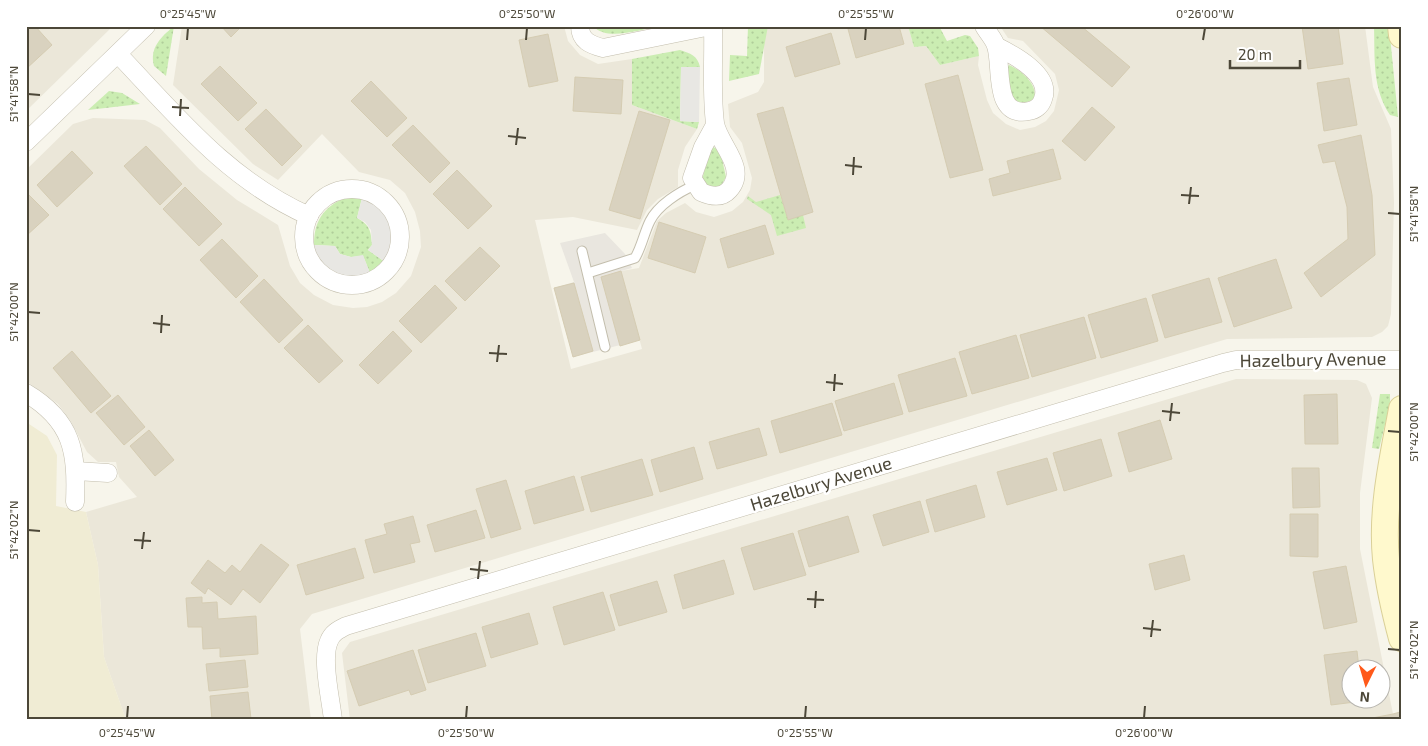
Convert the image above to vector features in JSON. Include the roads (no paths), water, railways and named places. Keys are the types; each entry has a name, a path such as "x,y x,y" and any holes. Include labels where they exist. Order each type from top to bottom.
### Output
{"street":[{"path":"26,142 146,26"},
{"path":"580,26 580,33 589,45 604,48 712,26 715,125 726,145 736,174 735,182 728,192 719,196 701,192 692,178 703,147 715,125"},
{"path":"984,26 996,46"},
{"path":"1401,26 1402,35"},
{"path":"118,54 216,156 283,204 309,216"},
{"path":"345,190 368,192 383,200 396,218 400,234 399,250 391,265 379,277 364,284 347,285 331,280 317,270 305,246 304,229 309,216 316,205 329,195 345,190"},
{"name":"Hazelbury Avenue","path":"333,720 326,657 328,642 335,631 346,626 1224,363 1236,360 1402,360"},
{"path":"26,393 55,416 66,430 72,443 76,471 75,502"},
{"path":"1402,410 1389,476 1385,530 1390,591 1402,638"},
{"path":"76,471 108,473"}],"lane":[{"path":"588,273 635,258 650,220 659,210 684,190 695,185"},
{"path":"582,251 606,347"}]}
